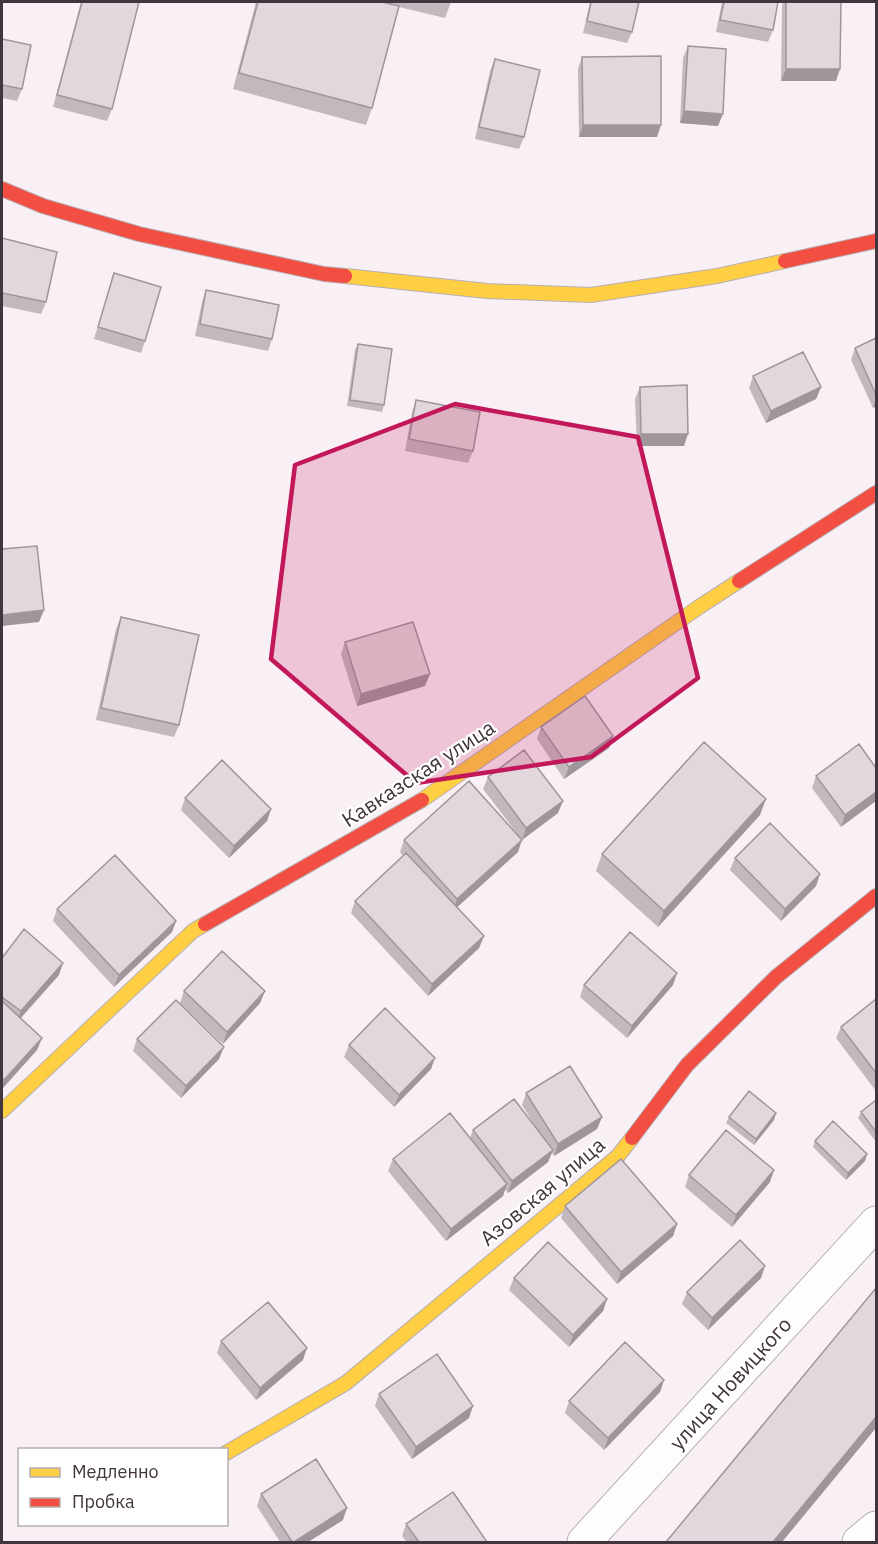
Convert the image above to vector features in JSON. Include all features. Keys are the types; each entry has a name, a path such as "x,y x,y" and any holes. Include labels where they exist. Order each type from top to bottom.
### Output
{"street":[{"path":"2,189 43,206 139,234 324,274 487,291 591,295 717,276 876,241"},
{"name":"Кавказская улица","path":"2,1111 193,932 416,804 699,607 876,493"},
{"name":"Азовская улица","path":"228,1452 346,1383 618,1156 687,1065 776,977 876,896"},
{"name":"улица Новицкого","path":"584,1542 876,1222"},
{"path":"859,1542 876,1528"}],"highlighted area":[{"path":"455,404 638,437 698,678 591,757 416,783 271,659 295,465"}],"building":[{"path":"82,2 139,2 112,109 57,95"},
{"path":"258,2 382,2 399,6 372,108 239,73"},
{"path":"591,2 639,2 632,32 587,21"},
{"path":"724,2 778,2 773,30 720,20"},
{"path":"786,2 841,2 840,69 786,69"},
{"path":"2,39 31,45 22,89 2,85"},
{"path":"688,46 726,49 723,114 684,111"},
{"path":"661,56 661,125 583,125 582,57"},
{"path":"495,59 540,70 524,137 479,127"},
{"path":"2,238 57,252 46,302 2,293"},
{"path":"114,273 161,287 145,341 98,327"},
{"path":"206,290 279,305 272,339 200,324"},
{"path":"876,338 876,395 855,348"},
{"path":"358,344 392,349 384,405 350,400"},
{"path":"803,352 821,387 771,411 753,376"},
{"path":"687,385 688,434 641,434 640,387"},
{"path":"416,400 480,412 473,451 409,439"},
{"path":"37,546 44,610 2,615 2,549"},
{"path":"121,617 199,635 179,725 101,708"},
{"path":"413,622 430,674 361,694 345,642"},
{"path":"585,696 613,736 569,767 541,727"},
{"path":"704,742 766,799 664,911 602,854"},
{"path":"859,744 876,768 876,792 845,815 816,776"},
{"path":"524,750 563,801 526,828 488,777"},
{"path":"222,760 271,809 234,846 185,798"},
{"path":"469,781 522,840 457,899 404,840"},
{"path":"770,823 820,874 785,909 735,858"},
{"path":"406,853 484,936 432,984 355,901"},
{"path":"115,855 176,921 119,975 57,909"},
{"path":"24,929 63,963 21,1011 2,997 2,958"},
{"path":"630,932 677,973 632,1026 584,985"},
{"path":"222,951 265,991 227,1032 184,991"},
{"path":"876,999 876,1073 841,1027"},
{"path":"176,1000 224,1047 186,1086 137,1039"},
{"path":"2,1001 42,1038 4,1080 2,1078"},
{"path":"385,1008 435,1058 399,1095 349,1045"},
{"path":"570,1066 602,1117 558,1144 526,1093"},
{"path":"749,1091 776,1113 756,1139 729,1117"},
{"path":"514,1099 553,1150 512,1181 473,1130"},
{"path":"876,1100 876,1132 861,1112"},
{"path":"450,1113 507,1184 451,1229 393,1159"},
{"path":"833,1121 867,1154 848,1173 815,1141"},
{"path":"726,1130 774,1170 736,1215 689,1175"},
{"path":"621,1159 677,1224 621,1272 565,1206"},
{"path":"740,1240 765,1266 712,1318 687,1292"},
{"path":"548,1242 607,1299 573,1335 514,1278"},
{"path":"876,1288 876,1417 773,1542 666,1542"},
{"path":"268,1302 307,1348 260,1388 221,1341"},
{"path":"625,1342 664,1380 608,1438 569,1401"},
{"path":"437,1354 473,1406 416,1447 379,1394"},
{"path":"316,1459 347,1508 292,1542 261,1494"},
{"path":"453,1492 487,1542 419,1542 406,1524"}],"traffic: slow":[{"path":"345,276 487,291 591,295 717,276 785,261"},
{"path":"422,800 739,581"},
{"path":"2,1111 193,931 205,924"},
{"path":"228,1452 346,1383 618,1156 632,1138"}],"traffic: jam":[{"path":"2,189 43,206 139,234 324,274 345,276"},
{"path":"785,261 876,241"},
{"path":"739,581 876,493"},
{"path":"205,924 422,800"},
{"path":"632,1138 687,1065 776,977 876,896"}]}
